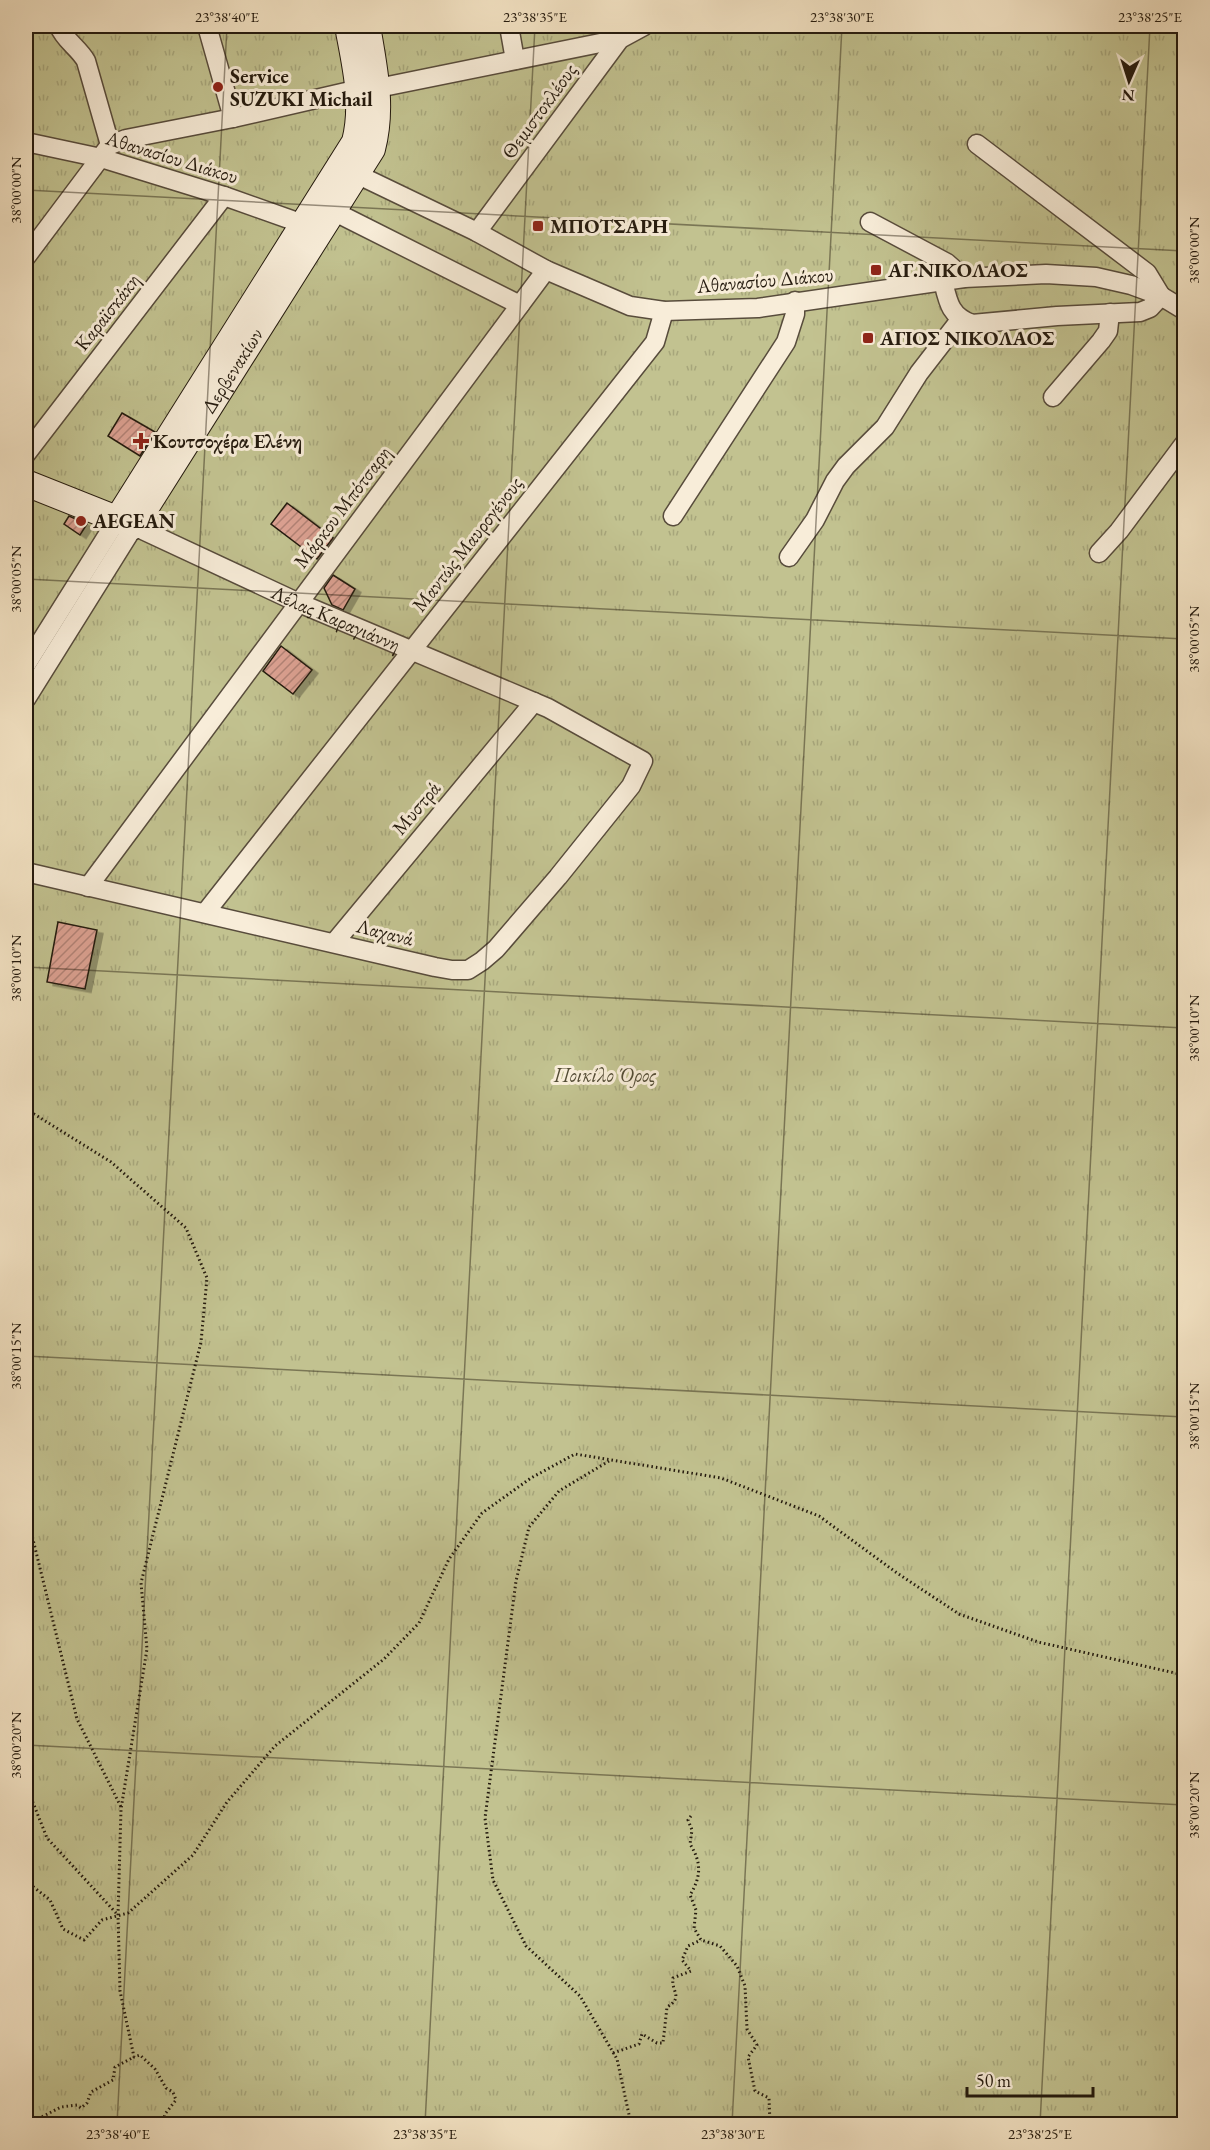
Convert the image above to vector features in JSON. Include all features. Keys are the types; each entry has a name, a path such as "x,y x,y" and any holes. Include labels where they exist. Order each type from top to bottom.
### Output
{"street":[{"path":"60,26 86,61 105,151"},
{"path":"207,26 233,118"},
{"name":"Δερβενακίων","path":"26,665 126,523 348,170 372,149 378,128 348,26"},
{"name":"Δερβενακίων","path":"367,26 368,88"},
{"path":"509,26 515,60"},
{"name":"Θεμιστοκλέους","path":"477,232 620,39 644,26"},
{"path":"26,257 105,151 126,139 368,88 620,39"},
{"name":"Αθανασίου Διάκου","path":"26,142 105,151 303,224"},
{"path":"943,281 951,309 960,320 972,324 1058,316 1140,312 1150,308 1161,296 1147,273 976,144"},
{"name":"Αθανασίου Διάκου","path":"348,170 477,232 546,270 630,306 664,311 758,308 964,278 1046,274 1096,278 1131,285 1161,296 1185,310"},
{"name":"Καραϊσκάκη","path":"26,454 224,196"},
{"path":"326,206 520,305"},
{"name":"Δερβενακίων","path":"26,699 126,523 303,224 326,206"},
{"path":"870,222 947,264 964,278"},
{"name":"Μάρκου Μπότσαρη","path":"88,887 546,270"},
{"path":"674,516 786,342 795,314 795,301"},
{"name":"Μαντώς Μαυρογένους","path":"205,914 655,342 664,311"},
{"path":"1053,397 1108,331 1110,314"},
{"path":"789,556 815,520 846,466 885,427 919,373 960,320"},
{"path":"1099,553 1119,531 1185,444"},
{"name":"Λέλας Καραγιάννη","path":"26,483 126,523 299,603 562,714 643,761"},
{"name":"Μυστρά","path":"334,943 534,702"},
{"name":"Λαχανά","path":"26,872 435,967 468,970 496,949 558,877 631,786 643,761"}],"path":[{"path":"26,1109 111,1162 186,1228 207,1278 201,1342 141,1582 147,1649 122,1809 118,1915 120,1991 134,2057"},
{"path":"26,1881 50,1900 63,1929 84,1940 102,1920 128,1913 193,1855 227,1803 275,1746 384,1659 419,1623 448,1559 482,1513 531,1478 575,1454 721,1478 819,1516 897,1573 959,1614 1038,1642 1185,1675"},
{"path":"610,1460 559,1491 529,1527 516,1581 485,1818 494,1880 526,1946 580,1996 617,2059 631,2124"},
{"path":"26,1511 77,1719 122,1809"},
{"path":"26,1785 47,1838 118,1915"},
{"path":"692,1816 688,1820 692,1830 690,1844 698,1857 698,1882 690,1895 696,1910 694,1928 701,1940 720,1946 737,1966 745,1986 747,2029 757,2045 748,2057 755,2091 769,2098 770,2124"},
{"path":"613,2053 639,2044 642,2034 657,2043 663,2043 667,2007 676,1999 672,1981 691,1971 682,1960 688,1946 701,1940"},
{"path":"34,2121 61,2108 76,2105 81,2108 87,2103 91,2092 113,2080 115,2067 140,2055 155,2069 166,2088 174,2092 176,2100 165,2114 162,2124"}],"green space":[{"name":"Ποικίλο Όρος","path":"26,26 1184,26 1184,2124 26,2124"}],"building":[{"path":"122,413 155,432 140,456 108,436"},
{"path":"287,503 333,538 317,559 271,524"},
{"path":"69,516 87,524 80,535 64,524"},
{"path":"333,575 355,589 343,610 332,605 324,588"},
{"path":"281,646 312,670 293,694 263,671"},
{"path":"58,922 97,930 85,989 47,982"}],"place":[{"name":"Service SUZUKI Michail","path":"218,87"},
{"name":"ΜΠΟΤΣΑΡΗ","path":"538,226"},
{"name":"ΑΓ.ΝΙΚΟΛΑΟΣ","path":"876,270"},
{"name":"ΑΓΙΟΣ ΝΙΚΟΛΑΟΣ","path":"868,338"},
{"name":"Κουτσοχέρα Ελένη","path":"141,441"},
{"name":"AEGEAN","path":"81,521"}]}
